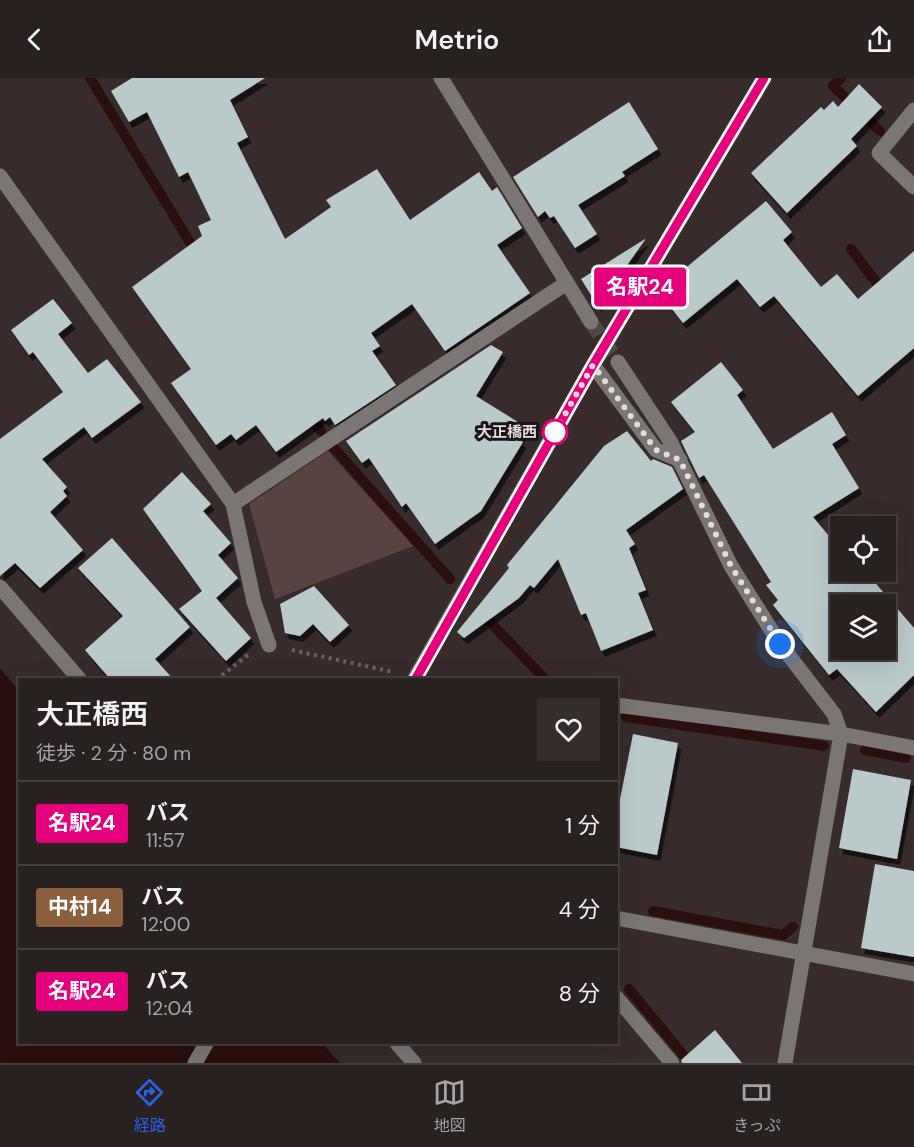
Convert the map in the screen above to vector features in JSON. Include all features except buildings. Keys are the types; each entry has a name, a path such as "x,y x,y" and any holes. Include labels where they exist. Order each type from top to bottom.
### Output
{"street":[{"path":"441,78 565,284 591,322"},
{"path":"415,678 593,365 764,78"},
{"path":"914,110 879,153 914,187"},
{"path":"0,176 233,504 254,602 269,645"},
{"path":"233,504 565,284"},
{"path":"618,362 670,441 731,566 780,644 834,714 841,734 785,1063"},
{"path":"593,365 656,450 680,460"},
{"path":"0,587 78,678"},
{"path":"618,705 841,734 914,748"},
{"path":"618,918 914,974"},
{"path":"618,999 672,1063"},
{"path":"195,1063 206,1044"},
{"path":"398,1044 414,1063"}],"path":[{"path":"219,678 258,647 269,645 394,672"}],"shaded area":[{"path":"328,451 413,546 275,599 249,504"},
{"path":"0,668 18,690 18,1044 323,1044 340,1063 0,1063"}],"waterway":[{"path":"90,78 197,254"},
{"path":"841,78 833,86 880,131"},
{"path":"851,249 885,294"},
{"path":"305,413 321,431"},
{"path":"333,447 450,579"},
{"path":"489,621 544,678"},
{"path":"626,717 824,746"},
{"path":"865,750 906,758"},
{"path":"653,911 783,935 793,927"},
{"path":"629,989 690,1063"}],"tunnel":[{"path":"591,322 618,362"}],"bus line":[{"name":"名駅24","path":"416,678 593,365 764,78"}],"place":[{"name":"大正橋西","path":"555,432"}],"route":[{"path":"555,432 593,365 656,450 680,460 731,566 780,644"}]}
